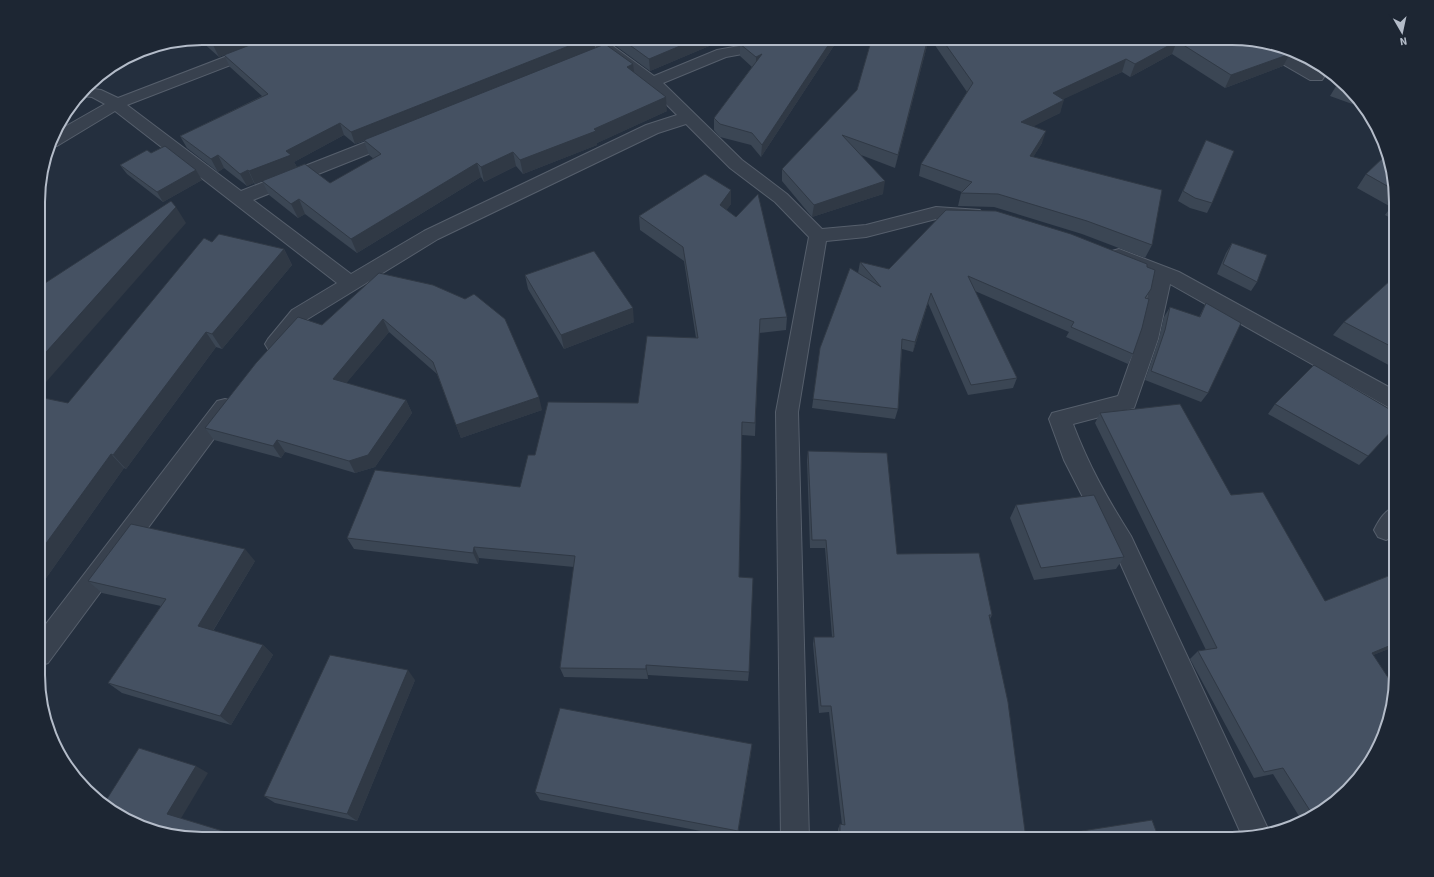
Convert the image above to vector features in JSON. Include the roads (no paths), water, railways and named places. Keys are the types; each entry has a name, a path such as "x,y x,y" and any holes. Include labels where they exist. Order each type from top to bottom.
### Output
{"street":[{"path":"59,137 114,105 270,45"},
{"path":"597,45 602,53 654,82 736,164 781,198 818,236"},
{"path":"654,82 722,53 754,48 758,45"},
{"path":"1266,49 1316,77"},
{"path":"90,92 95,92 110,100 114,105 351,284"},
{"path":"265,357 299,315 431,235 652,129 689,116"},
{"path":"239,199 409,132"},
{"path":"818,236 866,231 936,213 994,214"},
{"path":"795,832 787,412 818,236"},
{"path":"1103,250 1162,273 1389,397"},
{"path":"1162,273 1157,308 1145,351 1126,402 1060,419 1075,460 1099,506 1123,543 1254,831"},
{"path":"45,646 236,393"}]}
